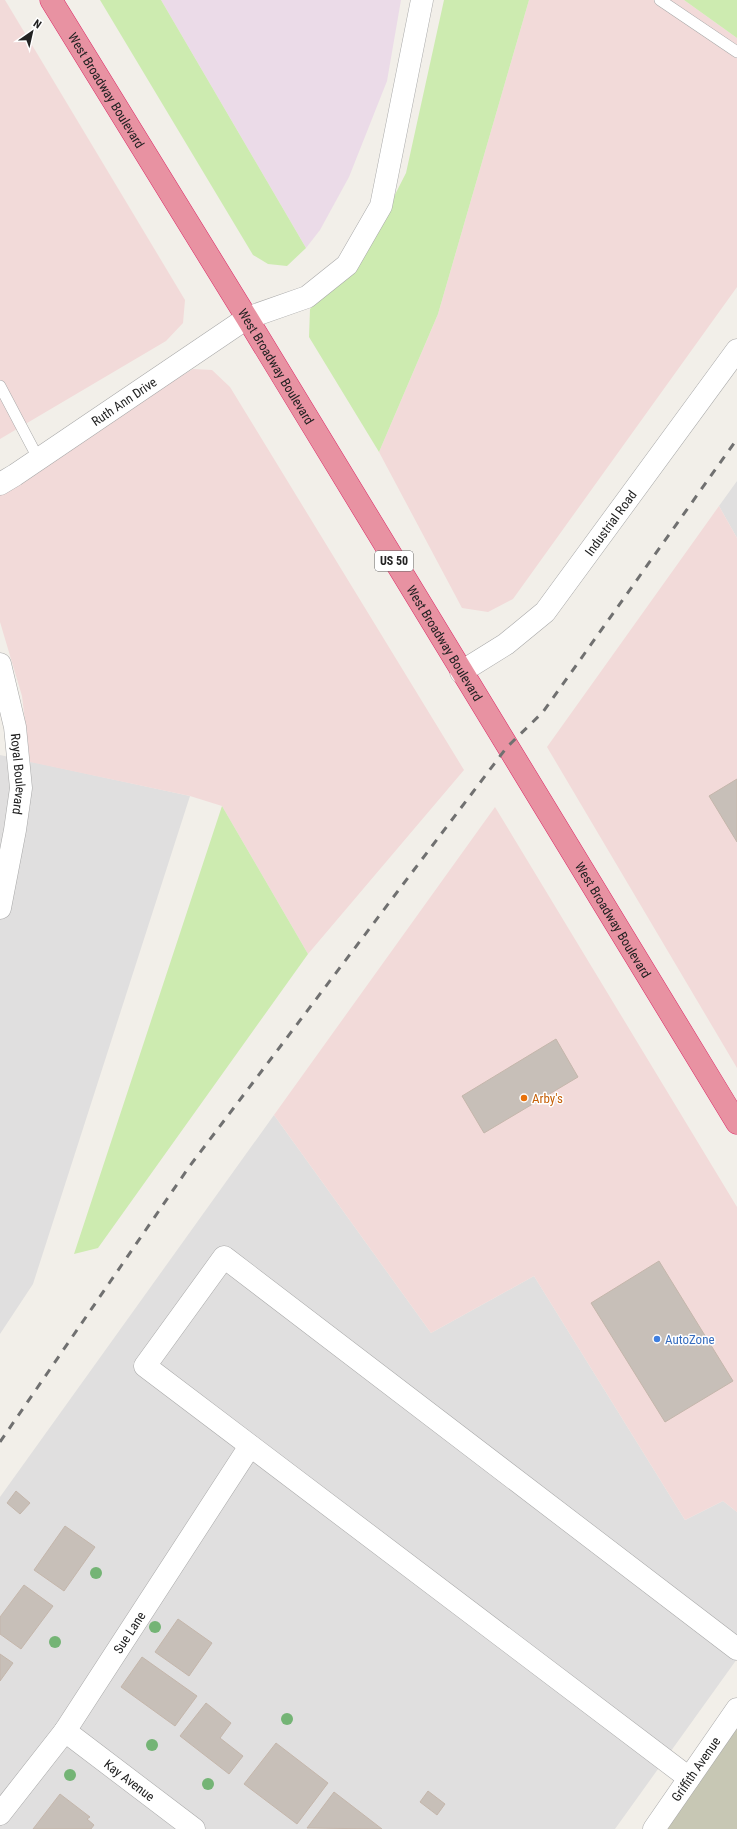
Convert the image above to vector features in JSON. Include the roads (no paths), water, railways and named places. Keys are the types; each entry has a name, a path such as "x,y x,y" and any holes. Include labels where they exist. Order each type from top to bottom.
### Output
{"highway":[{"name":"West Broadway Boulevard","path":"51,0 247,318 461,672 737,1123"}],"street":[{"name":"Ruth Ann Drive","path":"0,484 38,460 247,318 307,297 347,265 381,206 422,0"},
{"name":"Industrial Road","path":"461,672 506,644 545,612 737,350"},
{"name":"Royal Boulevard","path":"0,664 15,727 21,788 15,830 0,908"},
{"path":"689,1778 145,1366 224,1257 737,1649"},
{"name":"Sue Lane","path":"0,1814 65,1732 250,1446"},
{"name":"Griffith Avenue","path":"654,1829 737,1709"},
{"name":"Kay Avenue","path":"65,1732 194,1829"}],"lane":[{"path":"660,0 737,52"},
{"path":"0,386 38,460"}],"railway":[{"path":"0,1442 189,1167 507,747 543,712 737,439"}],"place":[{"name":"Arby's","path":"524,1098"},
{"name":"AutoZone","path":"657,1339"}]}
